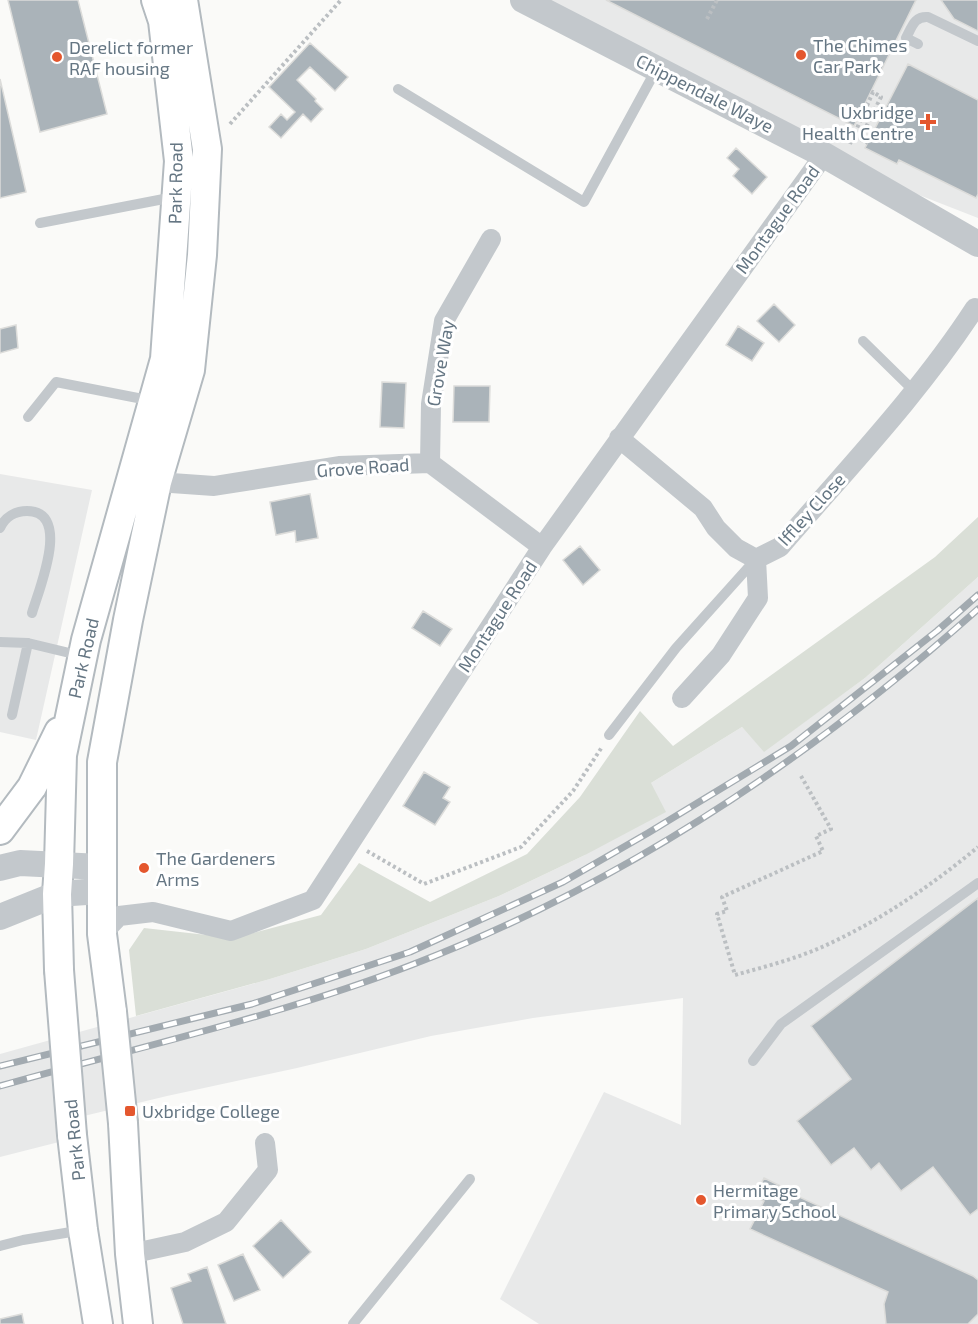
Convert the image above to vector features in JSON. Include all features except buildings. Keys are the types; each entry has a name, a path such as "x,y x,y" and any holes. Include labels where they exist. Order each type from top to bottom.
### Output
{"main road":[{"name":"Park Road","path":"98,1324 83,1230 72,1134 59,970 57,894 62,755 89,629 165,359 179,161 163,21 156,0"},
{"name":"Park Road","path":"138,1324 130,1254 123,1123 102,934 102,762 128,620 157,482 190,370 202,255 207,149 183,0"},
{"path":"0,830 32,787 72,709"}],"street":[{"name":"Chippendale Waye","path":"523,0 824,155 978,244"},
{"name":"Montague Road","path":"102,934 119,916 153,912 231,931 313,900 542,547 824,155"},
{"name":"Grove Way","path":"430,463 431,404 444,321 491,239"},
{"name":"Iffley Close","path":"756,559 780,548 914,391 975,308"},
{"path":"619,438 703,508 716,528 736,548 756,559 758,598 721,655 682,698"},
{"name":"Grove Road","path":"157,482 214,486 339,466 430,463 542,547"},
{"path":"0,868 20,863 59,864 101,879"},
{"path":"0,917 101,879"},
{"path":"130,1254 185,1242 226,1222 268,1170 265,1143"}],"lane":[{"path":"918,44 906,38 915,21 923,17 928,17 978,41"},
{"path":"398,89 584,202 657,68"},
{"path":"40,224 177,196"},
{"path":"863,341 914,391"},
{"path":"28,417 56,382 153,401"},
{"path":"0,528 9,516 29,511 39,513 49,526 51,542 32,613"},
{"path":"609,735 676,648 756,559"},
{"path":"0,642 27,643 83,657"},
{"path":"12,715 27,643"},
{"path":"753,1061 781,1024 978,883"},
{"path":"353,1324 470,1179"},
{"path":"0,1246 83,1230"}],"path":[{"path":"207,149 341,0"},
{"path":"707,19 717,0"},
{"path":"853,135 873,92 881,97 860,139 868,143"},
{"path":"351,842 424,884 521,848 573,791 609,735"},
{"path":"801,776 831,829 816,836 823,851 722,897 727,911 717,914 735,975 820,948 852,933 915,894 978,847"}],"shaded area":[{"path":"532,0 978,0 978,218 873,177"},
{"path":"0,474 92,490 36,740 0,732"},
{"path":"978,517 978,577 865,678 764,752 742,727 651,783 666,812 585,855 499,896 366,949 270,979 136,1016 129,950 144,928 234,938 321,915 359,863 430,902 527,854 580,797 640,711 673,746 935,557"},
{"path":"978,577 978,1324 539,1324 500,1299 604,1092 681,1125 683,998 533,1018 431,1036 167,1096 59,1122 59,1142 0,1157 0,1054 270,979 366,949 499,896 585,855 651,783 742,727 764,751 865,678"}],"railway":[{"path":"0,1066 252,1004 410,952 563,882 791,746 937,631 978,595"},
{"path":"0,1086 261,1015 363,983 491,932 567,896 641,856 782,765 849,716 978,609"}],"place":[{"name":"The Chimes Car Park","path":"801,55"},
{"name":"Derelict former RAF housing","path":"57,57"},
{"name":"Uxbridge Health Centre","path":"928,122"},
{"name":"The Gardeners Arms","path":"144,868"},
{"name":"Uxbridge College","path":"130,1111"},
{"name":"Hermitage Primary School","path":"701,1200"}]}
